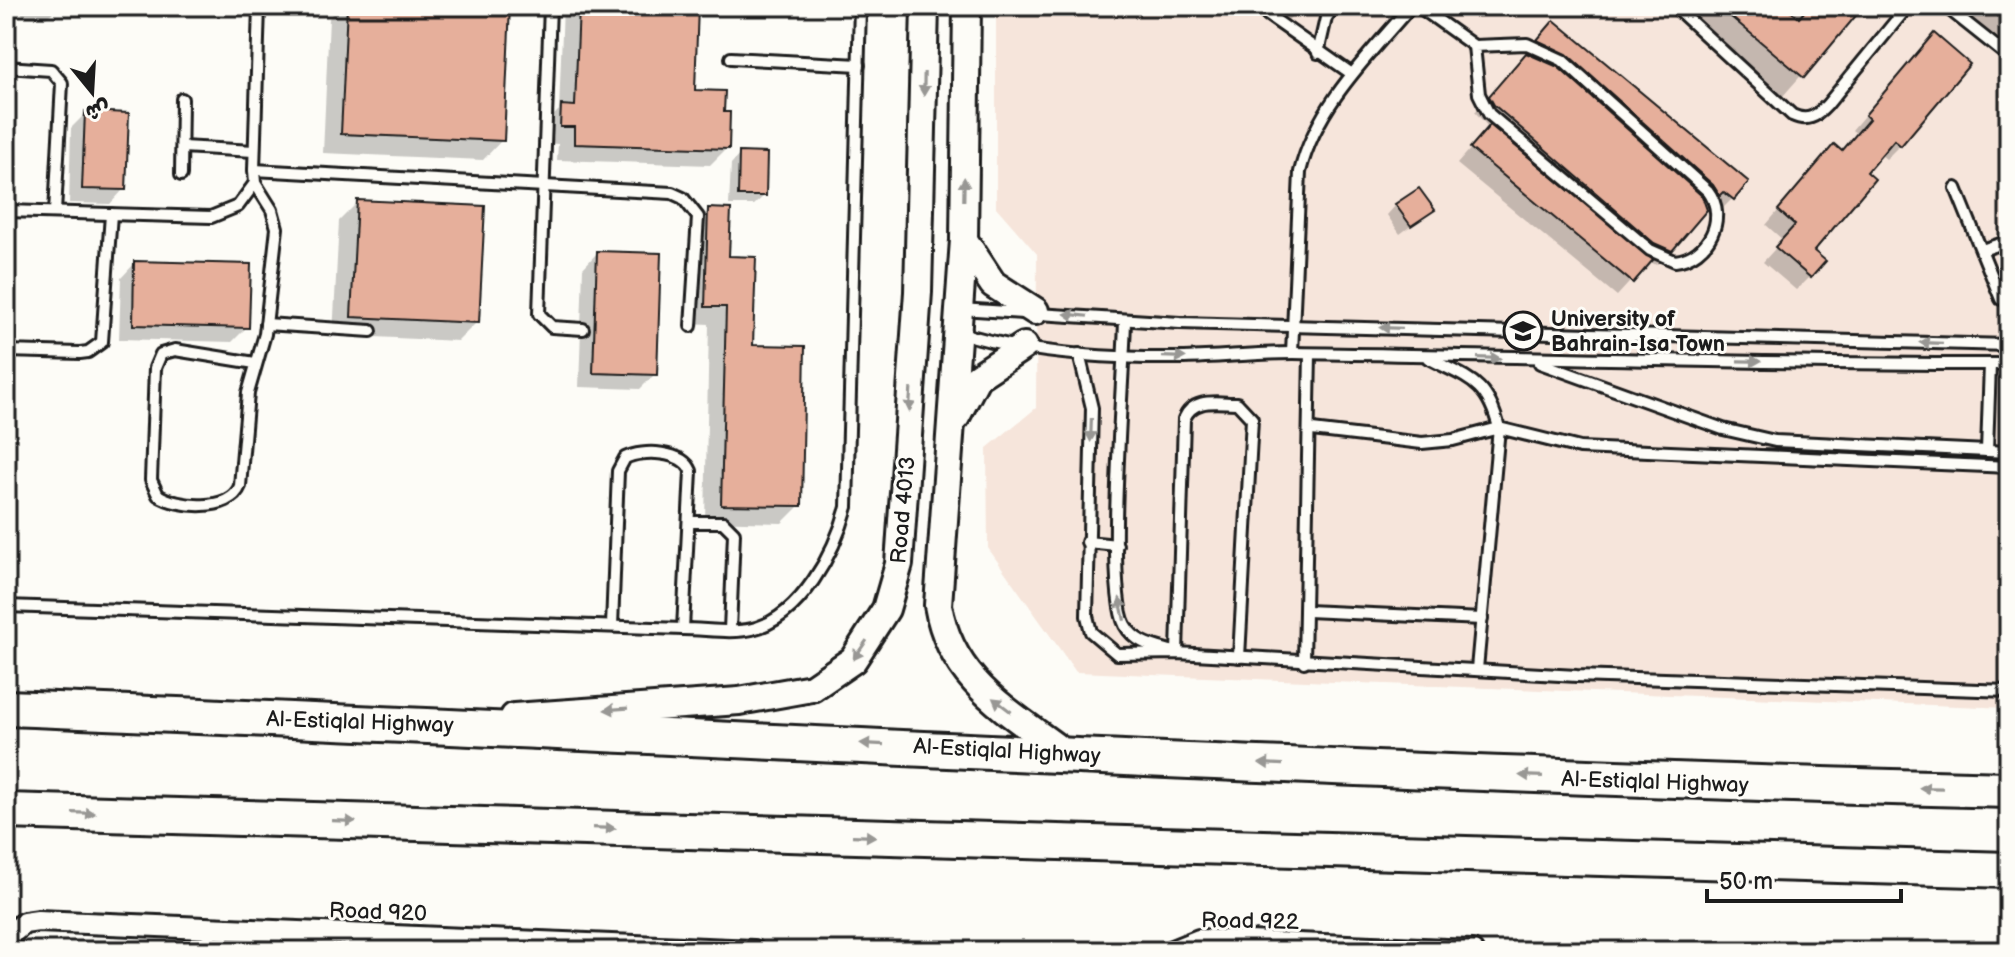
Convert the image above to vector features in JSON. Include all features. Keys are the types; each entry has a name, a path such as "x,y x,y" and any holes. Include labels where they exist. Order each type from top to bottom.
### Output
{"main road":[{"name":"Al-Estiqlal Highway","path":"6,708 426,723 1643,781 2009,790"},
{"path":"6,811 2009,870"}],"street":[{"name":"Road 4013","path":"426,723 774,697 812,688 853,660 886,609 899,564 918,292 925,6"},
{"name":"Road 4013","path":"967,6 964,240 950,319 951,428 938,605 945,635 969,678 1064,753"},
{"path":"964,240 993,284 1035,311"},
{"path":"914,341 950,319 918,292"},
{"path":"951,428 977,377 1024,346"},
{"name":"Road 920","path":"6,938 24,923 38,921 636,949 754,951"},
{"name":"Road 922","path":"1172,951 1199,940 1472,951"}],"lane":[{"path":"255,363 175,350 161,354 155,368 151,480 158,495 173,501 216,504 224,503 237,493 248,393 266,324 277,228 272,210 255,183 259,6"},
{"path":"550,6 539,314 552,327 583,329"},
{"path":"6,606 730,630 751,629 775,619 795,602 828,556 847,507 860,6"},
{"path":"1255,6 1352,74"},
{"path":"1318,53 1322,30 1334,6"},
{"path":"1292,353 1300,172 1306,147 1352,74 1411,6"},
{"path":"1418,6 1474,46 1527,44 1552,53 1708,191 1719,211 1718,226 1685,260 1662,257 1650,250 1489,114 1479,94 1474,46"},
{"path":"1674,6 1792,115 1801,119 1812,118 1827,105 1908,6"},
{"path":"1945,6 2009,57"},
{"path":"731,58 859,65"},
{"path":"6,67 51,70 62,83 55,212"},
{"path":"181,175 182,99"},
{"path":"182,147 254,151"},
{"path":"254,170 672,193 693,206 699,229 691,326"},
{"path":"6,211 211,217 238,206 255,183"},
{"path":"1956,188 2001,299"},
{"path":"6,351 80,353 88,352 102,342 111,214"},
{"path":"1982,250 2009,241"},
{"path":"950,319 1035,311 1125,320 2009,345"},
{"path":"950,319 1024,346 1079,354 1124,356 1183,358 1292,353 2009,364"},
{"path":"1125,320 1117,545 1119,604 1126,625 1139,641 1177,653"},
{"path":"266,324 371,331"},
{"path":"1079,354 1092,408 1085,592 1091,632 1117,654 1177,653 1304,662 2009,691"},
{"path":"1304,662 1312,430 1310,354"},
{"path":"1422,355 1477,384 1489,396 1499,428 1477,669"},
{"path":"1532,359 1749,436 1775,441 2009,452"},
{"path":"1987,451 1990,364"},
{"path":"1177,653 1184,419 1198,404 1237,403 1252,419 1239,657"},
{"path":"1312,430 1422,443 1453,440 1499,428 1580,448 2009,467"},
{"path":"612,626 618,471 625,458 639,454 675,456 688,463 691,471 683,629"},
{"path":"689,522 723,522 734,533 730,630"},
{"path":"1087,542 1117,545"},
{"path":"1307,611 1482,619"}],"shaded area":[{"name":"University of Bahrain-Isa Town","path":"996,6 2009,6 2009,708 1076,672 988,548 987,448 1036,408 1037,254 996,207"}],"building":[{"path":"347,6 510,6 504,141 341,134"},
{"path":"579,6 698,6 695,90 725,91 724,112 730,112 729,149 574,144 574,127 560,127 561,105 575,106"},
{"path":"1718,6 1785,6 1799,18 1809,6 1864,6 1804,78"},
{"path":"1554,20 1749,182 1734,200 1724,192 1720,196 1713,185 1567,54 1537,40"},
{"path":"1934,33 1970,64 1901,146 1894,140 1867,172 1875,179 1814,251 1826,261 1811,278 1775,247 1795,225 1778,210 1834,144 1842,151 1869,119 1865,115"},
{"path":"1526,53 1558,67 1702,196 1707,210 1672,251 1654,243 1494,105 1489,96"},
{"path":"85,111 129,113 126,190 82,189"},
{"path":"1490,125 1653,260 1633,283 1470,148"},
{"path":"739,152 767,153 766,196 738,196"},
{"path":"1419,188 1435,210 1411,226 1395,204"},
{"path":"357,200 485,206 479,323 351,317"},
{"path":"708,208 731,209 729,256 756,257 753,345 805,346 802,506 721,505 726,307 705,307"},
{"path":"597,251 661,253 657,375 593,373"},
{"path":"134,261 251,264 249,328 133,325"}],"place":[{"name":"University of Bahrain-Isa Town","path":"1523,331"}]}
